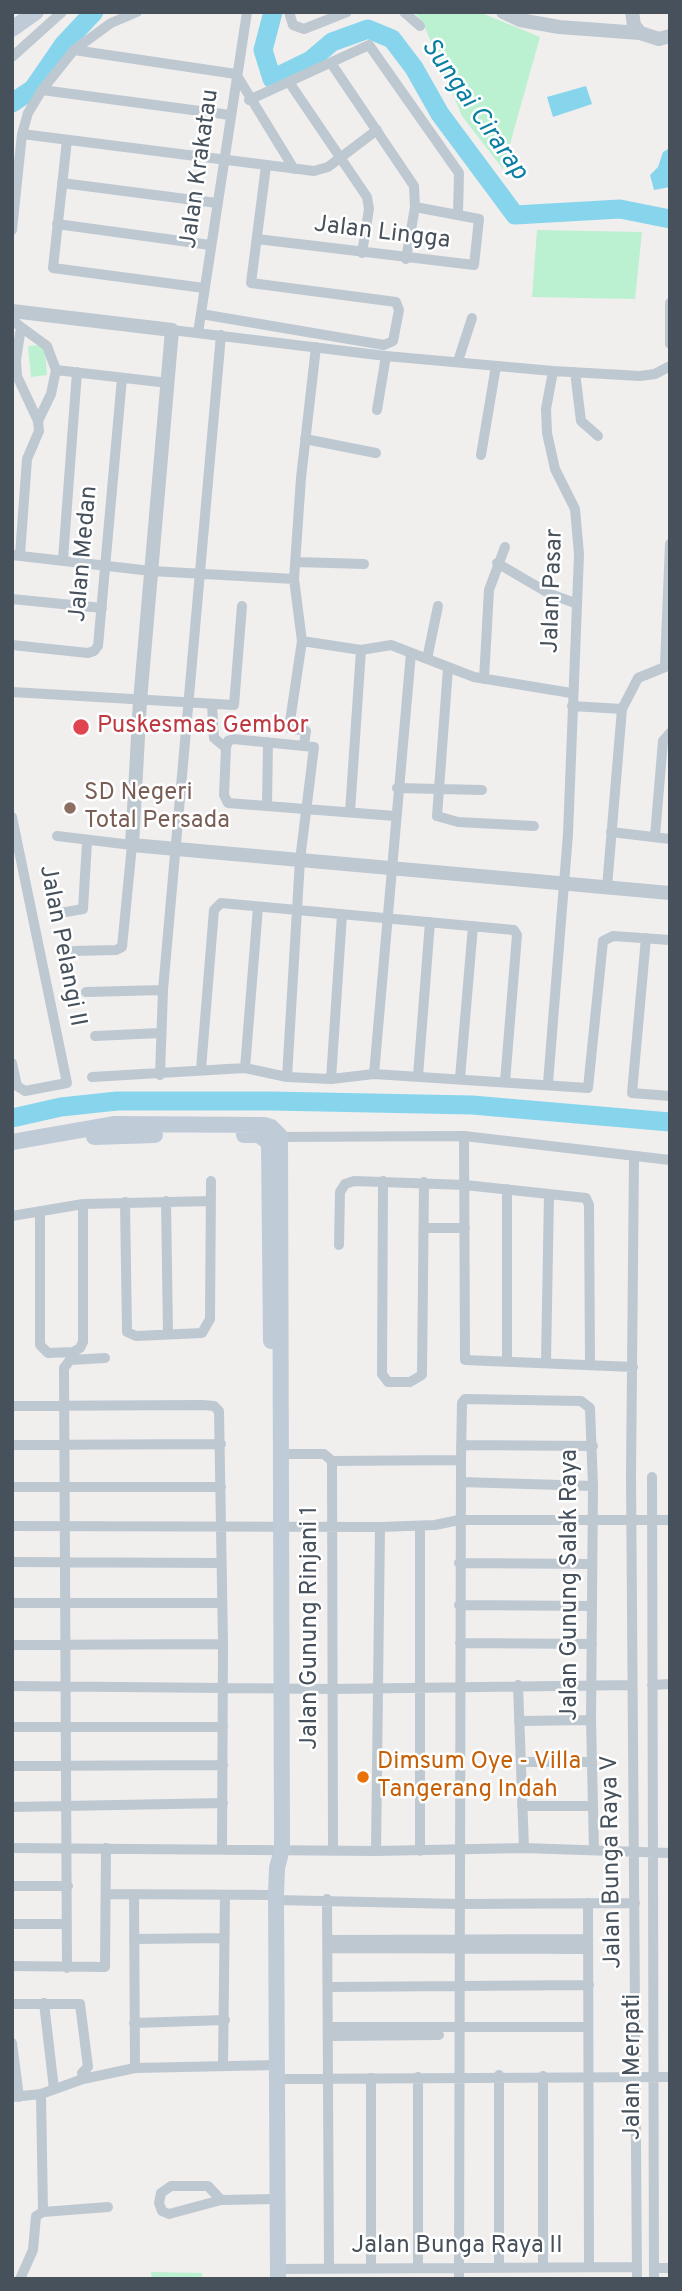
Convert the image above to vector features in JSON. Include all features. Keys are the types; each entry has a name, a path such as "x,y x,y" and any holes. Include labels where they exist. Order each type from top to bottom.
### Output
{"main road":[{"path":"12,29 36,12"},
{"path":"12,1142 115,1124 271,1127 281,1454 276,1527"},
{"path":"12,1149 104,1135 259,1135 273,1138"},
{"path":"273,1138 269,1148 276,1527 278,2274"}],"street":[{"path":"12,57 62,12"},
{"path":"12,230 22,134 28,113 42,90 74,50 111,23 137,12"},
{"name":"Jalan Krakatau","path":"198,333 247,12"},
{"path":"289,12 293,25 304,29 348,12"},
{"path":"404,12 420,26"},
{"path":"503,12 548,26 640,33"},
{"path":"632,12 634,25 640,33 649,38 669,36"},
{"path":"249,100 370,46 458,173 458,214"},
{"path":"74,50 236,74 249,100 295,169"},
{"path":"331,63 414,186 415,207 405,259"},
{"path":"289,82 343,157 369,200 362,253"},
{"path":"42,90 230,115"},
{"path":"22,134 266,166 322,170 377,130"},
{"path":"67,139 52,264 55,270 204,288"},
{"path":"201,314 384,345 393,341 399,310 396,302 251,283 266,166"},
{"path":"62,183 217,203"},
{"name":"Jalan Lingga","path":"257,239 405,259 474,265 480,220 415,207"},
{"path":"57,224 211,245"},
{"path":"670,303 670,344"},
{"path":"12,311 386,356 553,371 648,376 670,366"},
{"path":"458,361 472,318"},
{"path":"17,323 47,346 56,370 51,394 38,421"},
{"path":"17,323 16,371 38,421 39,430 29,448 16,555 151,571 294,579"},
{"path":"74,951 116,950 122,947 172,330"},
{"path":"160,1075 163,990 221,335"},
{"path":"304,745 306,731 289,729 302,641 294,579 305,439 316,348"},
{"path":"377,410 386,356"},
{"path":"481,455 496,366"},
{"path":"56,370 168,383"},
{"name":"Jalan Pasar","path":"548,1083 564,884 578,520 571,498 555,469 545,421 553,371"},
{"path":"63,559 77,372"},
{"path":"575,372 582,421 598,436"},
{"name":"Jalan Medan","path":"12,645 92,653 98,646 122,377"},
{"path":"305,439 376,453"},
{"path":"12,479 25,480"},
{"path":"607,887 622,709 638,678 668,665 670,544"},
{"path":"484,679 489,590 505,547"},
{"path":"296,562 364,564"},
{"path":"497,563 550,594 575,603"},
{"path":"12,599 102,608"},
{"path":"12,692 212,705 235,704 242,606"},
{"path":"427,659 438,606"},
{"path":"302,641 361,650 385,645 484,679 571,693"},
{"path":"350,812 361,650"},
{"path":"374,1074 397,788 411,653"},
{"path":"448,668 436,813 440,819 534,826"},
{"path":"212,705 214,738 226,748"},
{"path":"572,706 622,709"},
{"path":"655,836 663,741 670,733"},
{"path":"287,1077 300,860 306,808 314,747 233,739 228,741 226,801 267,806 306,808 395,816"},
{"path":"267,806 268,742"},
{"path":"397,788 482,790"},
{"name":"Jalan Pelangi II","path":"12,817 67,1083 25,1091 17,1086 12,1063"},
{"path":"611,832 670,839"},
{"path":"57,836 87,842 670,893"},
{"path":"60,913 83,909 87,842"},
{"path":"201,1069 214,908 221,903 512,929 517,933 505,1082"},
{"path":"244,1069 258,907"},
{"path":"331,1079 342,915"},
{"path":"418,1076 430,922"},
{"path":"460,1078 473,926"},
{"path":"92,1077 160,1075 201,1069 244,1069 287,1077 331,1079 374,1074 548,1083 588,1088 603,941 612,936 670,940"},
{"path":"646,938 632,1093 670,1096"},
{"path":"86,992 163,990"},
{"path":"95,1036 160,1033"},
{"path":"273,1138 464,1136 670,1160"},
{"path":"464,1136 464,1358 468,1361 633,1367"},
{"name":"Jalan Bunga Raya V","path":"634,1156 632,1685 636,2273"},
{"path":"125,1202 126,1330 133,1335 197,1334 209,1326 211,1181"},
{"path":"339,1245 341,1187 354,1181 424,1182 581,1196 588,1200 590,1364"},
{"path":"383,1181 382,1374 385,1381 410,1382 422,1375 424,1182"},
{"path":"507,1362 508,1189"},
{"path":"546,1362 549,1194"},
{"path":"166,1201 168,1335"},
{"path":"12,1216 83,1204 211,1201"},
{"path":"40,1211 40,1345 45,1352 77,1351 82,1346 83,1204"},
{"path":"425,1228 465,1228"},
{"path":"67,1968 65,1364 71,1360 105,1358"},
{"name":"Jalan Gunung Salak Raya","path":"461,1445 462,1403 465,1399 581,1401 589,1405 593,1446 591,1720 594,1850"},
{"path":"12,1406 214,1406 219,1412 223,1644 222,1848"},
{"path":"12,1446 220,1444"},
{"path":"459,2279 461,1445 593,1446"},
{"path":"281,1454 326,1454 332,1461 461,1460"},
{"name":"Jalan Gunung Rinjani 1","path":"332,1461 334,1851"},
{"name":"Jalan Merpati","path":"652,1477 656,2076 654,2274"},
{"path":"461,1482 593,1486"},
{"path":"12,1487 221,1487"},
{"path":"12,1526 380,1527 420,1526 459,1520 670,1520"},
{"path":"420,1526 420,1851"},
{"path":"376,1851 380,1527"},
{"path":"12,1562 221,1563"},
{"path":"459,1563 592,1564"},
{"path":"12,1603 222,1602"},
{"path":"459,1605 592,1606"},
{"path":"460,1643 592,1644"},
{"path":"12,1645 223,1644"},
{"path":"652,1685 670,1684"},
{"path":"12,1685 65,1688 332,1689 421,1685 632,1685"},
{"path":"518,1685 524,1848"},
{"path":"519,1721 591,1720"},
{"path":"12,1727 223,1727"},
{"path":"521,1762 592,1762"},
{"path":"12,1766 223,1765"},
{"path":"12,1807 223,1803"},
{"path":"522,1806 592,1806"},
{"path":"12,1848 420,1851 524,1848 670,1853"},
{"path":"12,1966 104,1967 106,1848"},
{"path":"12,1886 68,1886"},
{"path":"106,1894 225,1895 458,1904 635,1903"},
{"path":"134,1894 135,2068"},
{"path":"223,2065 225,1895"},
{"path":"327,1899 330,1987 329,2268"},
{"path":"588,1903 589,2267"},
{"path":"12,1924 68,1923"},
{"path":"134,1939 224,1938"},
{"path":"329,1944 588,1944"},
{"path":"330,1987 589,1985"},
{"path":"44,2003 54,2089"},
{"path":"12,2004 80,2004 88,2067 82,2073 83,2079"},
{"path":"134,2023 225,2020"},
{"path":"329,2032 588,2031"},
{"path":"12,2043 15,2097 41,2094 83,2079 135,2068 223,2065 328,2079 499,2075 670,2077"},
{"path":"499,2075 499,2267"},
{"path":"543,2076 544,2268"},
{"path":"418,2077 418,2266"},
{"path":"374,2078 374,2268"},
{"path":"41,2094 43,2213"},
{"path":"221,2200 208,2186 171,2186 160,2193 159,2203 162,2211 169,2214 221,2200 277,2199"},
{"path":"20,2279 33,2250 35,2219 43,2213 108,2207"},
{"name":"Jalan Bunga Raya II","path":"278,2274 329,2268 418,2266 589,2267 636,2273"},
{"path":"654,2274 670,2268"}],"green space":[{"path":"414,12 479,12 540,37 503,169 462,116 423,23"},
{"path":"537,230 642,232 635,299 532,297"},
{"path":"41,345 45,350 47,375 31,377 28,346"},
{"path":"151,2272 202,2273 202,2279 152,2279"}],"water":[{"path":"586,86 592,104 553,117 547,97"},
{"path":"670,148 670,187 654,190 650,175 658,167 663,152"}],"waterway":[{"name":"Sungai Cirarap","path":"12,103 33,89 64,44 94,12"},
{"name":"Sungai Cirarap","path":"273,12 263,50 272,79 311,60 332,42 368,29 392,39 414,68 440,114 515,215 620,209 670,219"},
{"path":"12,1118 61,1107 117,1101 271,1101 472,1105 670,1122"}],"place":[{"name":"Puskesmas Gembor","path":"81,727"},
{"name":"SD Negeri Total Persada","path":"70,808"},
{"name":"Dimsum Oye - Villa Tangerang Indah","path":"363,1777"}]}
